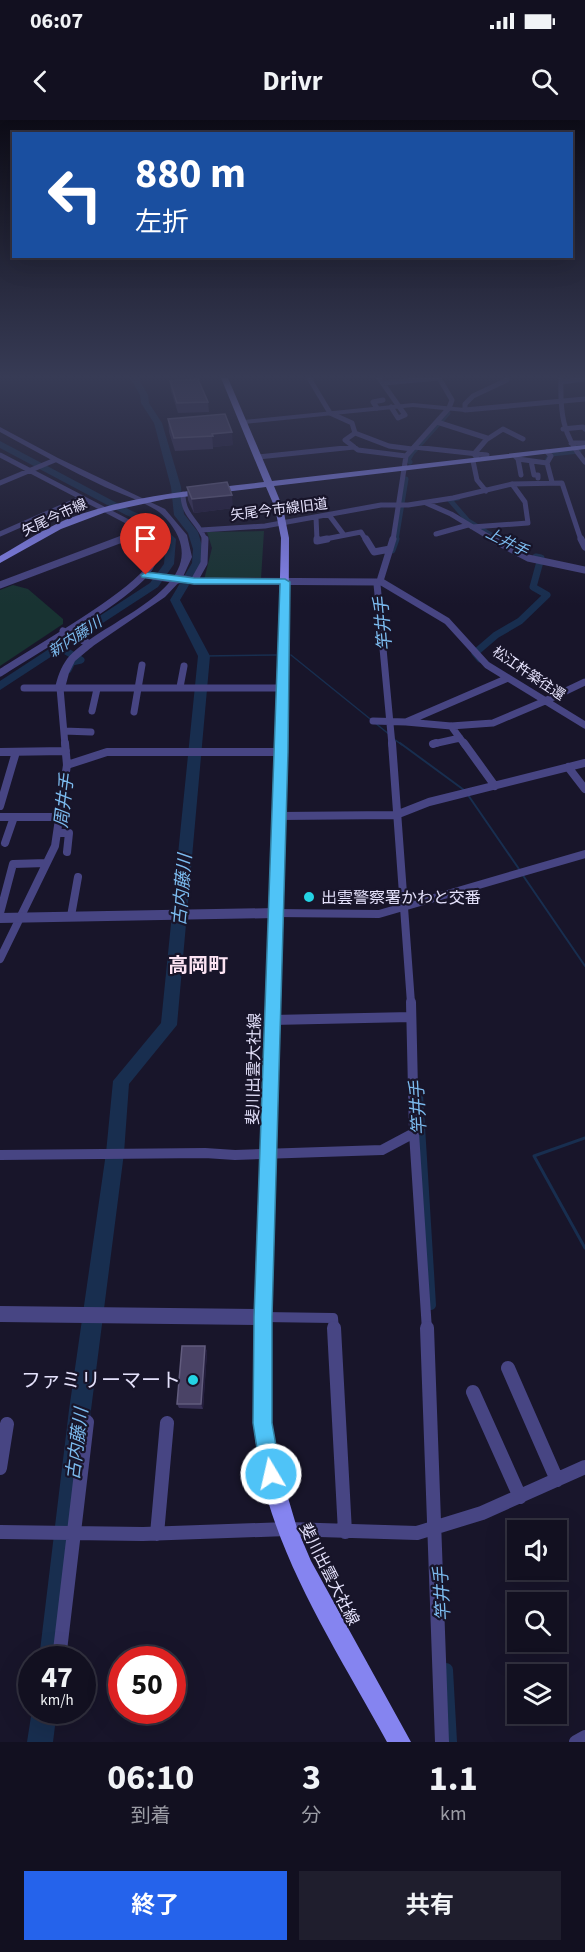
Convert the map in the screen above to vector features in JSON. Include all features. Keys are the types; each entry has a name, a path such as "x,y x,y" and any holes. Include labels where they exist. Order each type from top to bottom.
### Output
{"main road":[{"name":"斐川出雲大社線","path":"256,454 282,523 285,538 282,752 275,913 262,1423 271,1474 287,1529 304,1568 400,1742"},
{"name":"矢尾今市線","path":"0,560 64,524 139,501 478,458 537,454"}],"street":[{"path":"0,959 55,846 67,765 60,688 70,661 89,643 164,595 184,573 189,555 186,538 176,523 162,511 45,454"},
{"path":"258,458 296,454"},
{"path":"393,454 406,456"},
{"path":"408,454 390,549 377,584 390,722 411,1017 414,1133 429,1353 442,1742"},
{"path":"450,454 478,458"},
{"path":"480,454 477,480 486,490"},
{"path":"549,454 551,456 547,463 552,482 562,483 585,547"},
{"path":"0,455 138,527 154,548 154,562 135,586 0,673"},
{"path":"516,457 547,463"},
{"path":"516,457 521,475"},
{"path":"0,483 56,460"},
{"path":"531,461 534,475 538,478"},
{"name":"矢尾今市線旧道","path":"201,530 282,523 398,504 425,503 512,484 552,482"},
{"path":"436,534 470,526 528,523 525,502 512,484"},
{"path":"183,494 183,506 201,530 206,547 205,560 194,581"},
{"path":"0,534 82,498"},
{"path":"425,503 444,509 524,556 585,570"},
{"path":"329,515 344,535"},
{"path":"316,517 317,541 361,532 374,552 390,549"},
{"path":"0,585 138,533 138,527"},
{"path":"146,575 194,581 379,581"},
{"name":"松江杵築往還","path":"379,581 447,621 488,664 585,725"},
{"path":"64,631 89,643"},
{"path":"134,712 142,664"},
{"path":"180,687 184,666"},
{"path":"406,722 508,678"},
{"path":"373,721 451,726 493,723 585,682"},
{"path":"24,688 282,688"},
{"path":"92,711 97,689"},
{"path":"451,726 495,786"},
{"path":"64,731 91,732"},
{"path":"433,744 460,738"},
{"path":"0,752 66,751"},
{"path":"0,806 16,752"},
{"path":"67,765 107,752 282,752"},
{"path":"279,816 396,815 429,802 585,763"},
{"path":"568,767 585,789"},
{"path":"0,817 60,817"},
{"path":"5,843 14,817"},
{"path":"57,833 69,833 67,852"},
{"path":"0,918 275,913 379,914 585,854"},
{"path":"0,913 13,864 46,863"},
{"path":"71,916 78,877"},
{"path":"272,1020 411,1017"},
{"path":"0,1155 269,1154 382,1150 414,1133"},
{"path":"0,1314 333,1318 345,1532"},
{"path":"508,1368 557,1480"},
{"path":"473,1392 520,1497"},
{"path":"60,1646 87,1422"},
{"path":"157,1534 167,1423"},
{"path":"0,1468 7,1424"},
{"path":"0,1532 157,1534 287,1529 417,1533 434,1530 520,1497 585,1467"},
{"path":"576,1742 585,1737"}],"green space":[{"path":"264,531 261,579 204,580 212,548 207,532"},
{"path":"13,585 28,589 63,619 63,624 0,666 0,590"}],"building":[{"path":"227,482 232,495 192,499 187,487"},
{"name":"ファミリーマート","path":"182,1346 205,1346 201,1404 177,1404"}],"waterway":[{"name":"新内藤川","path":"0,686 154,585 169,564 171,539 157,526 142,517 129,513 18,454"},
{"name":"古内藤川","path":"53,1646 80,1410 115,1153 121,1081 169,1025 204,656 175,600 197,563 198,549 193,532 179,515 176,487 167,454"},
{"name":"竿井手","path":"410,462 408,460 412,454"},
{"name":"上井手","path":"546,463 551,454 554,454"},
{"name":"竿井手","path":"396,540 406,479"},
{"name":"上井手","path":"458,498 449,499 468,521 499,540"},
{"name":"竿井手","path":"392,550 396,539"},
{"name":"上井手","path":"480,659 475,653 496,635 520,621 547,595 533,587 541,558 536,557"},
{"name":"周井手","path":"59,647 81,660 72,662 68,670"},
{"path":"204,656 276,655"},
{"path":"291,655 390,735"},
{"path":"394,739 402,745"},
{"path":"400,743 464,790"},
{"path":"468,795 519,869"},
{"path":"522,874 585,966"},
{"name":"竿井手","path":"418,1094 431,1305"},
{"path":"585,1138 534,1156 585,1248"},
{"name":"竿井手","path":"446,1670 450,1742"},
{"path":"40,1742 42,1724"}],"place":[{"name":"出雲警察署かわと交番","path":"309,897"},
{"name":"ファミリーマート","path":"193,1380"}],"district":[{"name":"高岡町","path":"198,965"}],"route":[{"path":"146,575 194,581 285,582 282,752 263,1317 262,1423 271,1474"}]}
